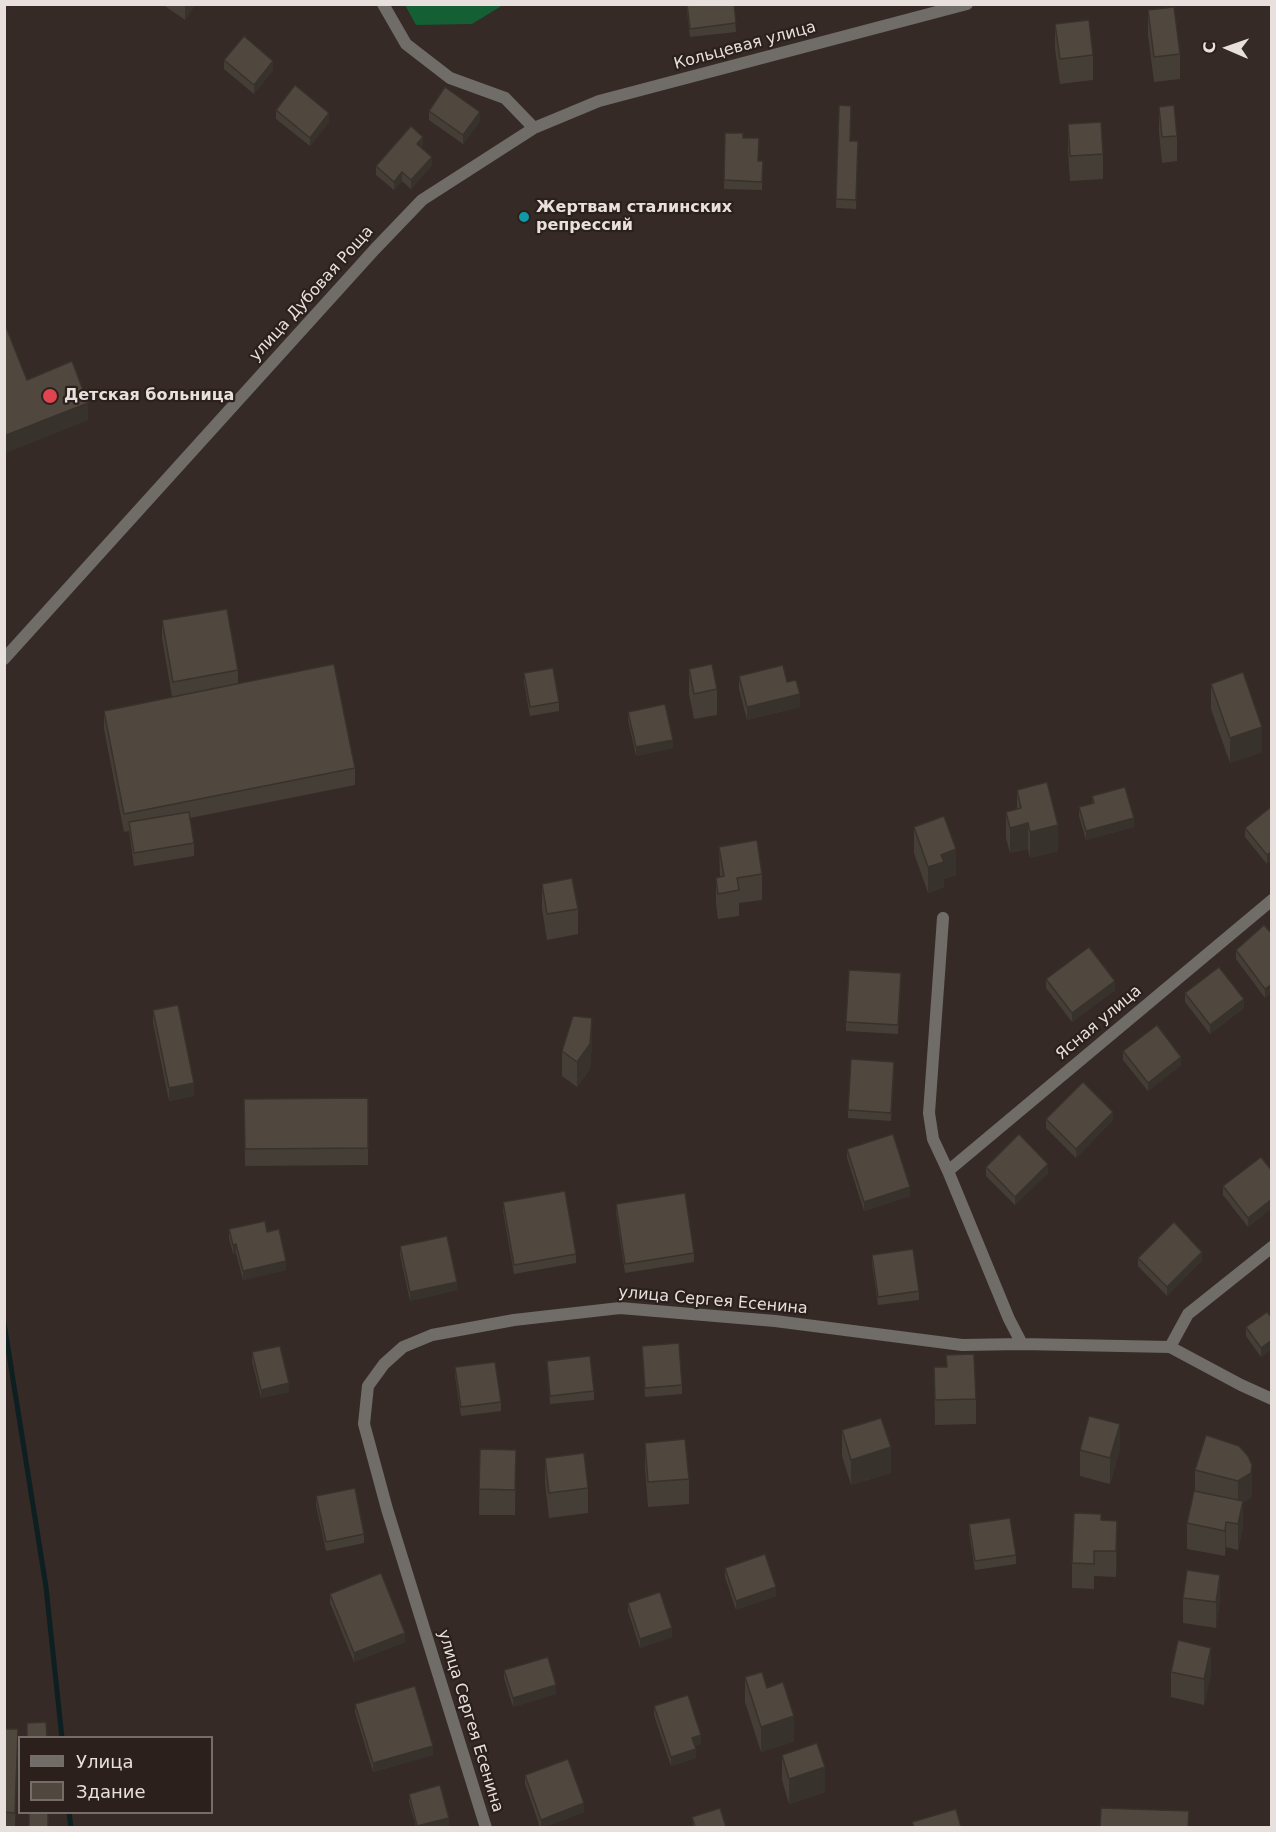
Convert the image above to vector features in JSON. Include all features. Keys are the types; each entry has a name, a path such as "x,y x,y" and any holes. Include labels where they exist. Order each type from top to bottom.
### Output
{"street":[{"path":"383,4 406,44 450,78 504,98 534,128"},
{"name":"Кольцевая улица","path":"534,128 599,101 967,4"},
{"name":"улица Дубовая Роща","path":"4,659 422,200 534,128"},
{"name":"Ясная улица","path":"948,1171 1272,900"},
{"path":"943,918 929,1113 933,1139 1009,1319 1022,1344"},
{"path":"1170,1347 1188,1314 1272,1247"},
{"name":"улица Сергея Есенина","path":"486,1827 387,1509 364,1424 368,1386 384,1364 403,1347 432,1335 514,1320 620,1308 774,1321 962,1346 1022,1344 1170,1347 1272,1399"}],"green space":[{"path":"405,5 503,5 472,24 416,25"}],"building":[{"path":"687,4 734,4 736,23 690,29"},
{"path":"1174,7 1180,54 1154,57 1148,10"},
{"path":"1089,20 1093,55 1060,59 1055,24"},
{"path":"244,36 273,61 254,85 224,60"},
{"path":"295,85 329,113 310,138 276,110"},
{"path":"445,87 480,112 463,135 429,111"},
{"path":"839,105 851,106 850,141 858,141 856,200 836,199"},
{"path":"1174,105 1177,136 1162,137 1159,107"},
{"path":"1101,122 1103,154 1070,156 1068,124"},
{"path":"411,126 423,137 417,144 432,157 411,180 402,172 394,182 376,166"},
{"path":"725,133 743,133 743,138 759,138 758,161 763,161 762,182 724,180"},
{"name":"Детская больница","path":"4,322 27,380 72,361 88,403 4,436"},
{"path":"227,609 238,670 173,682 162,620"},
{"path":"334,664 355,768 124,814 104,711"},
{"path":"712,664 717,689 694,694 689,669"},
{"path":"783,665 787,682 796,680 800,694 747,707 739,676"},
{"path":"553,668 559,702 530,707 524,673"},
{"path":"1243,672 1262,727 1230,738 1211,684"},
{"path":"665,704 673,740 636,747 628,712"},
{"path":"1047,782 1058,825 1030,832 1028,823 1010,828 1006,812 1021,808 1017,790"},
{"path":"1125,787 1134,818 1086,831 1079,807 1094,803 1092,796"},
{"path":"1272,806 1272,851 1267,855 1245,828"},
{"path":"189,812 194,843 134,853 129,822"},
{"path":"944,816 956,849 941,855 944,862 928,867 914,827"},
{"path":"757,840 762,874 737,878 739,890 718,894 716,878 724,876 719,847"},
{"path":"572,878 578,909 547,914 542,884"},
{"path":"1264,925 1272,934 1272,984 1265,989 1236,950"},
{"path":"1089,947 1115,981 1072,1013 1046,979"},
{"path":"1219,967 1244,999 1210,1025 1185,993"},
{"path":"849,970 901,973 898,1025 846,1022"},
{"path":"178,1005 194,1083 169,1088 153,1010"},
{"path":"573,1016 592,1018 590,1044 577,1062 562,1051"},
{"path":"1157,1025 1181,1057 1148,1083 1123,1051"},
{"path":"851,1059 894,1062 891,1113 848,1110"},
{"path":"1083,1082 1113,1112 1076,1149 1046,1119"},
{"path":"368,1098 368,1148 245,1149 244,1099"},
{"path":"893,1134 910,1187 864,1202 847,1149"},
{"path":"1019,1134 1048,1164 1015,1197 986,1167"},
{"path":"1261,1157 1272,1171 1272,1199 1248,1218 1223,1186"},
{"path":"565,1191 576,1254 514,1265 503,1202"},
{"path":"685,1193 694,1253 625,1264 616,1204"},
{"path":"265,1221 267,1232 279,1229 286,1261 243,1271 236,1244 233,1245 229,1229"},
{"path":"1174,1222 1202,1252 1167,1287 1138,1258"},
{"path":"447,1236 457,1282 410,1292 400,1246"},
{"path":"913,1249 919,1291 878,1297 872,1255"},
{"path":"1267,1312 1272,1318 1272,1340 1261,1348 1246,1327"},
{"path":"679,1343 682,1385 645,1388 642,1346"},
{"path":"280,1346 289,1383 261,1390 252,1352"},
{"path":"974,1354 976,1399 935,1400 934,1367 947,1367 946,1355"},
{"path":"590,1356 594,1391 550,1396 547,1361"},
{"path":"495,1362 501,1402 461,1407 455,1367"},
{"path":"1089,1416 1120,1424 1110,1458 1080,1450"},
{"path":"881,1418 891,1447 851,1460 842,1430"},
{"path":"1206,1435 1239,1446 1252,1465 1251,1473 1238,1481 1195,1470"},
{"path":"685,1439 689,1479 648,1482 645,1443"},
{"path":"480,1449 516,1450 515,1490 479,1489"},
{"path":"584,1453 588,1488 549,1493 545,1458"},
{"path":"355,1488 364,1534 326,1542 316,1496"},
{"path":"1194,1491 1243,1501 1238,1524 1226,1522 1225,1531 1187,1523"},
{"path":"1074,1513 1101,1514 1101,1520 1117,1521 1116,1551 1094,1551 1094,1564 1072,1563"},
{"path":"1010,1518 1016,1555 975,1561 969,1524"},
{"path":"765,1554 776,1587 736,1601 725,1568"},
{"path":"1187,1570 1220,1575 1216,1602 1183,1598"},
{"path":"381,1573 405,1633 354,1653 330,1594"},
{"path":"660,1592 672,1628 640,1639 628,1603"},
{"path":"1178,1640 1211,1648 1204,1679 1171,1672"},
{"path":"548,1657 556,1685 513,1698 504,1670"},
{"path":"762,1672 767,1688 783,1682 794,1716 761,1727 745,1677"},
{"path":"415,1686 433,1746 373,1763 355,1704"},
{"path":"688,1695 701,1735 692,1738 696,1749 671,1757 654,1706"},
{"path":"46,1722 47,1736 27,1736 27,1723"},
{"path":"4,1729 18,1729 15,1813 4,1812"},
{"path":"817,1743 825,1767 789,1779 782,1755"},
{"path":"568,1759 584,1803 541,1820 525,1775"},
{"path":"440,1785 449,1818 417,1826 409,1794"},
{"path":"720,1808 726,1827 695,1827 692,1817"},
{"path":"1101,1808 1189,1811 1188,1827 1100,1827"},
{"path":"956,1809 961,1827 914,1827 912,1822"},
{"path":"29,1814 48,1814 48,1827 29,1827"}],"waterway":[{"path":"4,1323 46,1587 62,1736"},
{"path":"69,1814 71,1828"}],"place":[{"name":"Жертвам сталинских репрессий","path":"524,217"},
{"name":"Детская больница","path":"50,396"}]}
